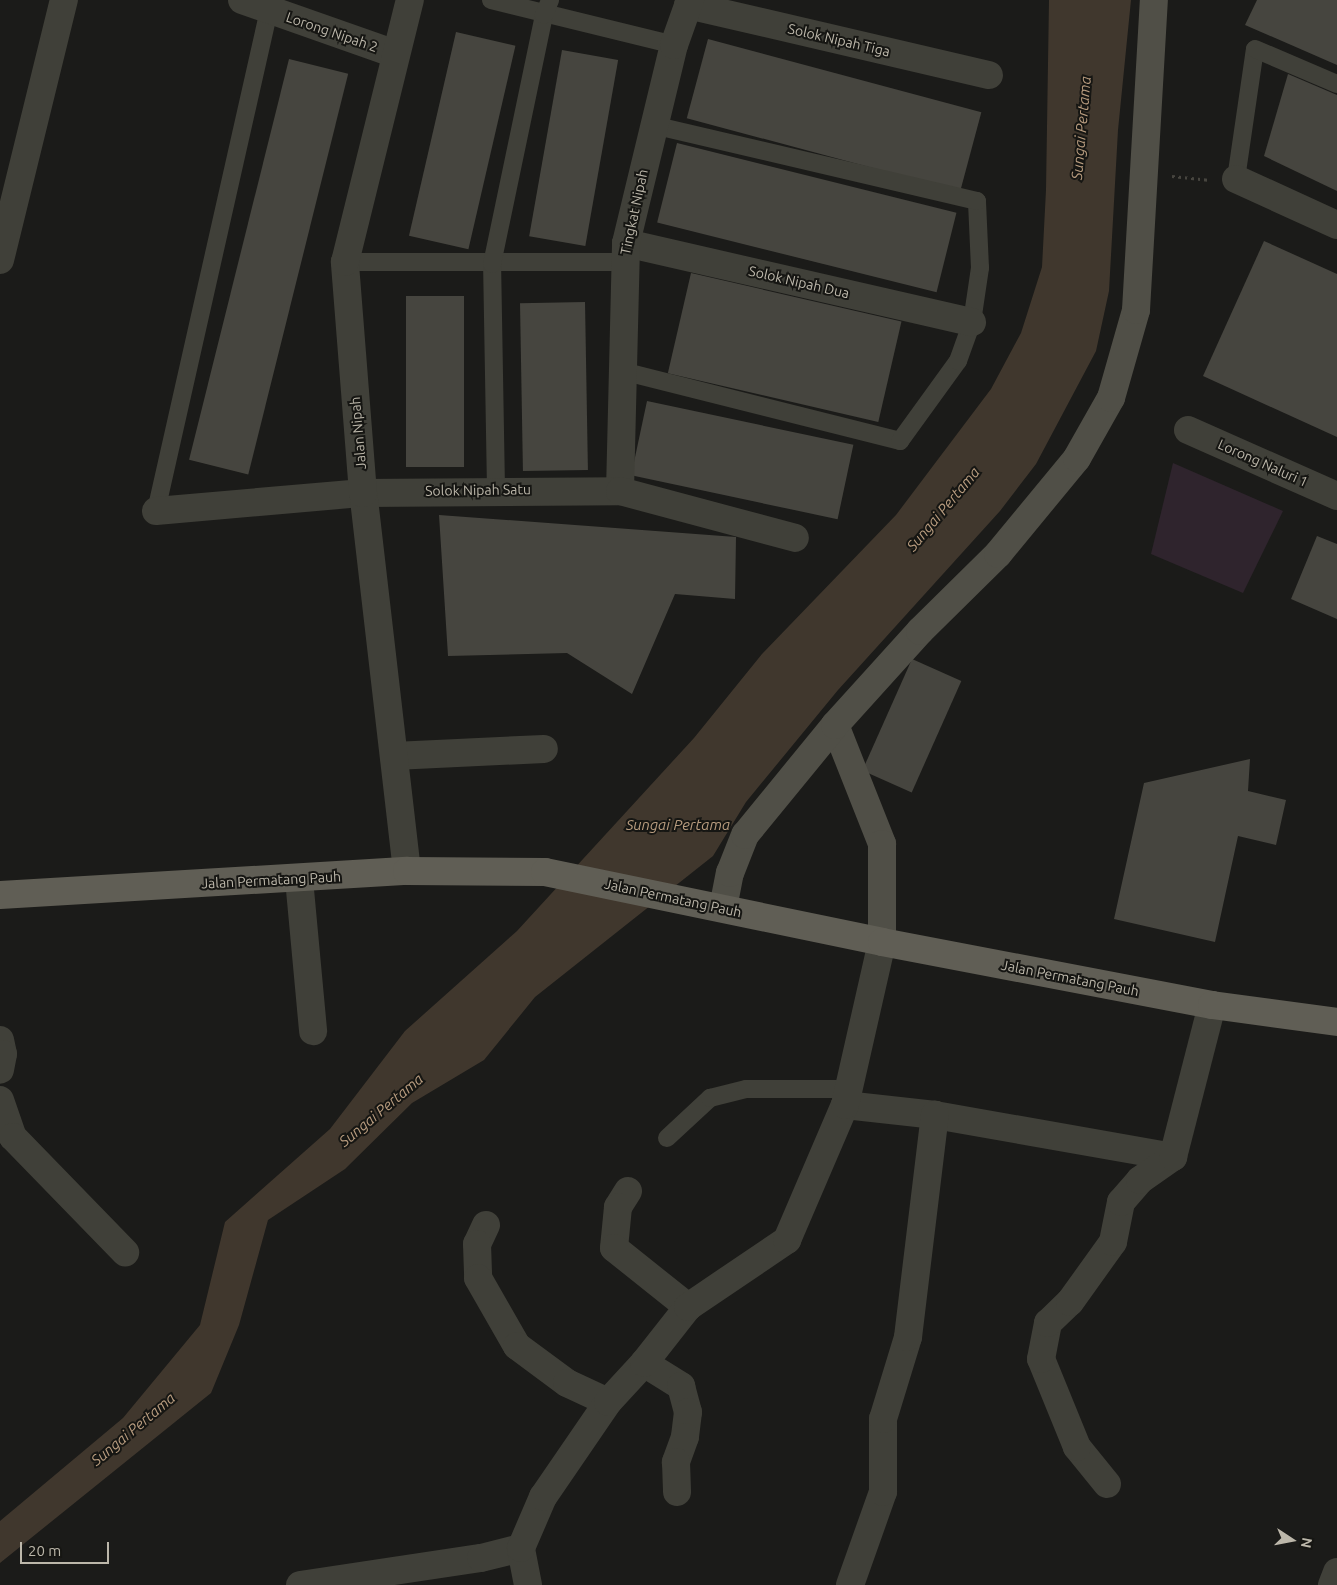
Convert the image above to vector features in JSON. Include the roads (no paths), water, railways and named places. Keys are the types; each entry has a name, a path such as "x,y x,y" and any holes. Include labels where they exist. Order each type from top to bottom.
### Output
{"main road":[{"name":"Jalan Permatang Pauh","path":"13,894 299,879 407,871 545,872 882,942 1212,1005 1337,1022"},
{"path":"0,906 13,894"}],"street":[{"path":"0,260 5,212 64,0"},
{"name":"Lorong Nipah 2","path":"242,0 395,54"},
{"name":"Jalan Nipah","path":"407,871 363,493 345,262 395,54 410,0"},
{"path":"723,908 730,873 745,835 835,725 920,631 998,554 1078,458 1111,398 1136,310 1154,0"},
{"name":"Tingkat Nipah","path":"620,491 624,252 674,45 689,2"},
{"name":"Solok Nipah Tiga","path":"689,2 989,75"},
{"path":"1236,179 1337,225"},
{"name":"Solok Nipah Dua","path":"624,252 972,322"},
{"name":"Lorong Naluri 1","path":"1188,430 1337,496"},
{"name":"Solok Nipah Satu","path":"156,511 363,493 496,489 620,491 795,538"},
{"path":"528,1585 521,1548 543,1496 608,1402 644,1363 688,1307 786,1240 848,1097 882,942 882,844 835,725"},
{"path":"394,756 544,749"},
{"path":"299,879 313,1031"},
{"path":"1106,1484 1078,1447 1041,1359 1048,1323 1070,1302 1113,1242 1122,1202 1140,1180 1173,1157 1212,1005"},
{"path":"0,1040 4,1054 0,1070"},
{"path":"848,1097 935,1115 1173,1157"},
{"path":"0,1100 13,1137 124,1252"},
{"path":"850,1585 883,1492 883,1419 908,1336 935,1115"},
{"path":"628,1191 618,1207 614,1248 688,1307"},
{"path":"486,1225 477,1244 478,1278 517,1346 566,1383 608,1402"},
{"path":"644,1363 681,1386 688,1412 685,1437 676,1462 677,1492"},
{"path":"300,1585 481,1558 521,1548"},
{"path":"1332,1585 1337,1572"}],"lane":[{"path":"491,0 547,7 674,45"},
{"path":"496,489 492,264 547,7"},
{"path":"156,511 269,10"},
{"path":"1236,179 1255,49 1337,84"},
{"path":"622,372 900,441 958,361 972,322 980,268 978,201 654,125"},
{"path":"345,262 492,264 624,252"},
{"path":"667,1138 710,1098 746,1089 848,1097"}],"water":[{"name":"Sungai Pertama","path":"1049,0 1131,0 1118,130 1109,291 1096,351 1036,464 1000,511 838,690 746,802 713,856 535,997 484,1060 412,1103 345,1169 268,1220 239,1325 211,1393 0,1563 0,1521 123,1418 200,1325 225,1222 330,1129 405,1031 517,931 694,738 762,654 896,515 991,389 1021,333 1042,267 1046,190"}]}
